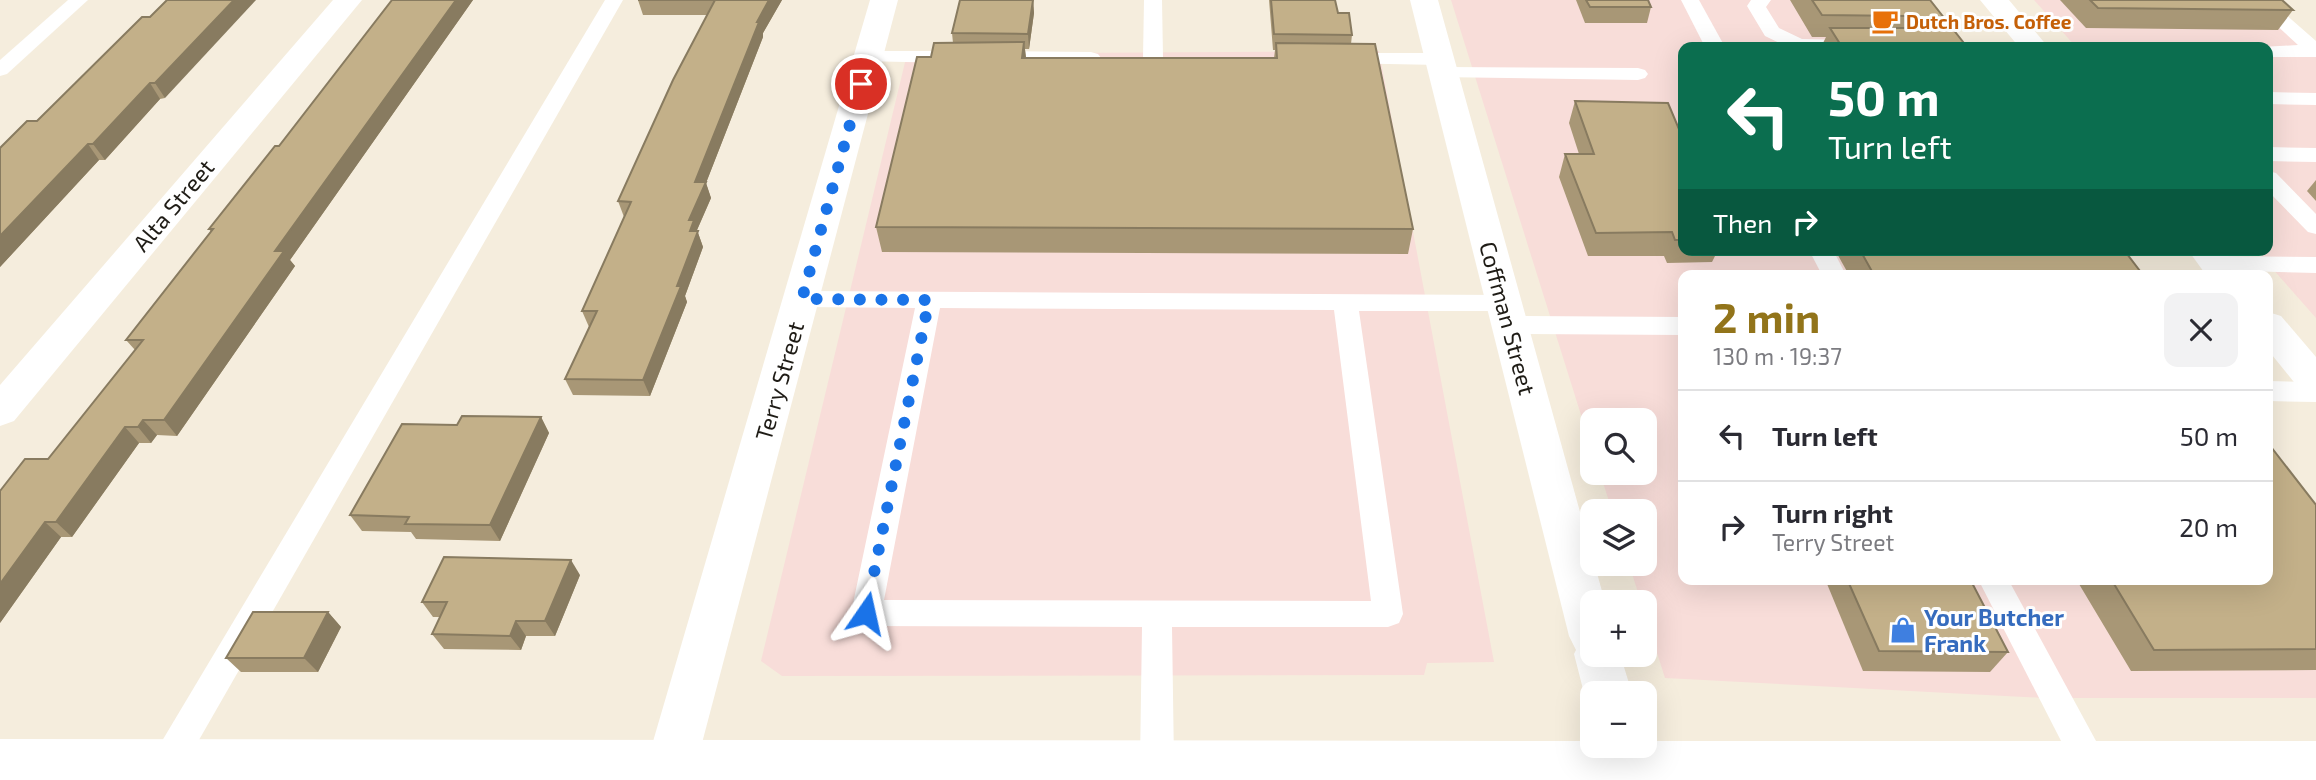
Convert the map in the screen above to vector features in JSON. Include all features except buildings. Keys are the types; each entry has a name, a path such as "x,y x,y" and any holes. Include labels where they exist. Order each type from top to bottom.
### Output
{"main road":[{"name":"Alta Street","path":"0,411 348,0"},
{"name":"Terry Street","path":"672,762 884,0"},
{"name":"Coffman Street","path":"1424,0 1580,591"},
{"path":"1994,0 2030,42"},
{"path":"2273,331 2313,378"},
{"path":"0,762 672,762 949,771 1157,763 1623,763 1853,772 2090,763 2316,764"}],"lane":[{"path":"0,70 79,0"},
{"path":"168,762 614,0"},
{"path":"1153,0 1153,58"},
{"path":"1690,0 1712,42"},
{"path":"1762,0 1756,6 1778,42"},
{"path":"2258,0 2316,51"},
{"path":"2273,51 2316,51"},
{"path":"868,57 1112,58"},
{"path":"1317,59 1638,74"},
{"path":"2273,98 2316,99"},
{"path":"2273,154 2316,155"},
{"path":"2273,183 2316,227"},
{"path":"2216,263 2316,265"},
{"path":"802,299 1345,301 1678,326"},
{"path":"929,300 866,613 1388,614 1345,301"},
{"path":"2273,390 2313,378"},
{"path":"1996,585 2090,763"},
{"path":"1157,614 1157,763"}],"shaded area":[{"path":"1451,0 1915,0 1946,42 1678,42 1678,256 2109,256 2119,270 1678,270 1678,585 2273,585 2273,574 2316,530 2316,698 2045,698 1665,678 1657,653 1657,590 1637,590 1633,576 1657,576 1657,499 1608,499 1604,485 1657,485 1657,408 1580,408 1580,412"},
{"path":"2034,0 2254,0 2316,56 2316,318 2261,256 2273,256 2273,42 2072,42"},
{"path":"1379,51 1494,662 1427,663 1424,675 782,676 761,661 907,54"}],"place":[{"name":"Dutch Bros. Coffee","path":"1885,21"},
{"name":"Your Butcher Frank","path":"1903,630"}],"route":[{"path":"861,84 802,299 929,300 866,613"}]}
